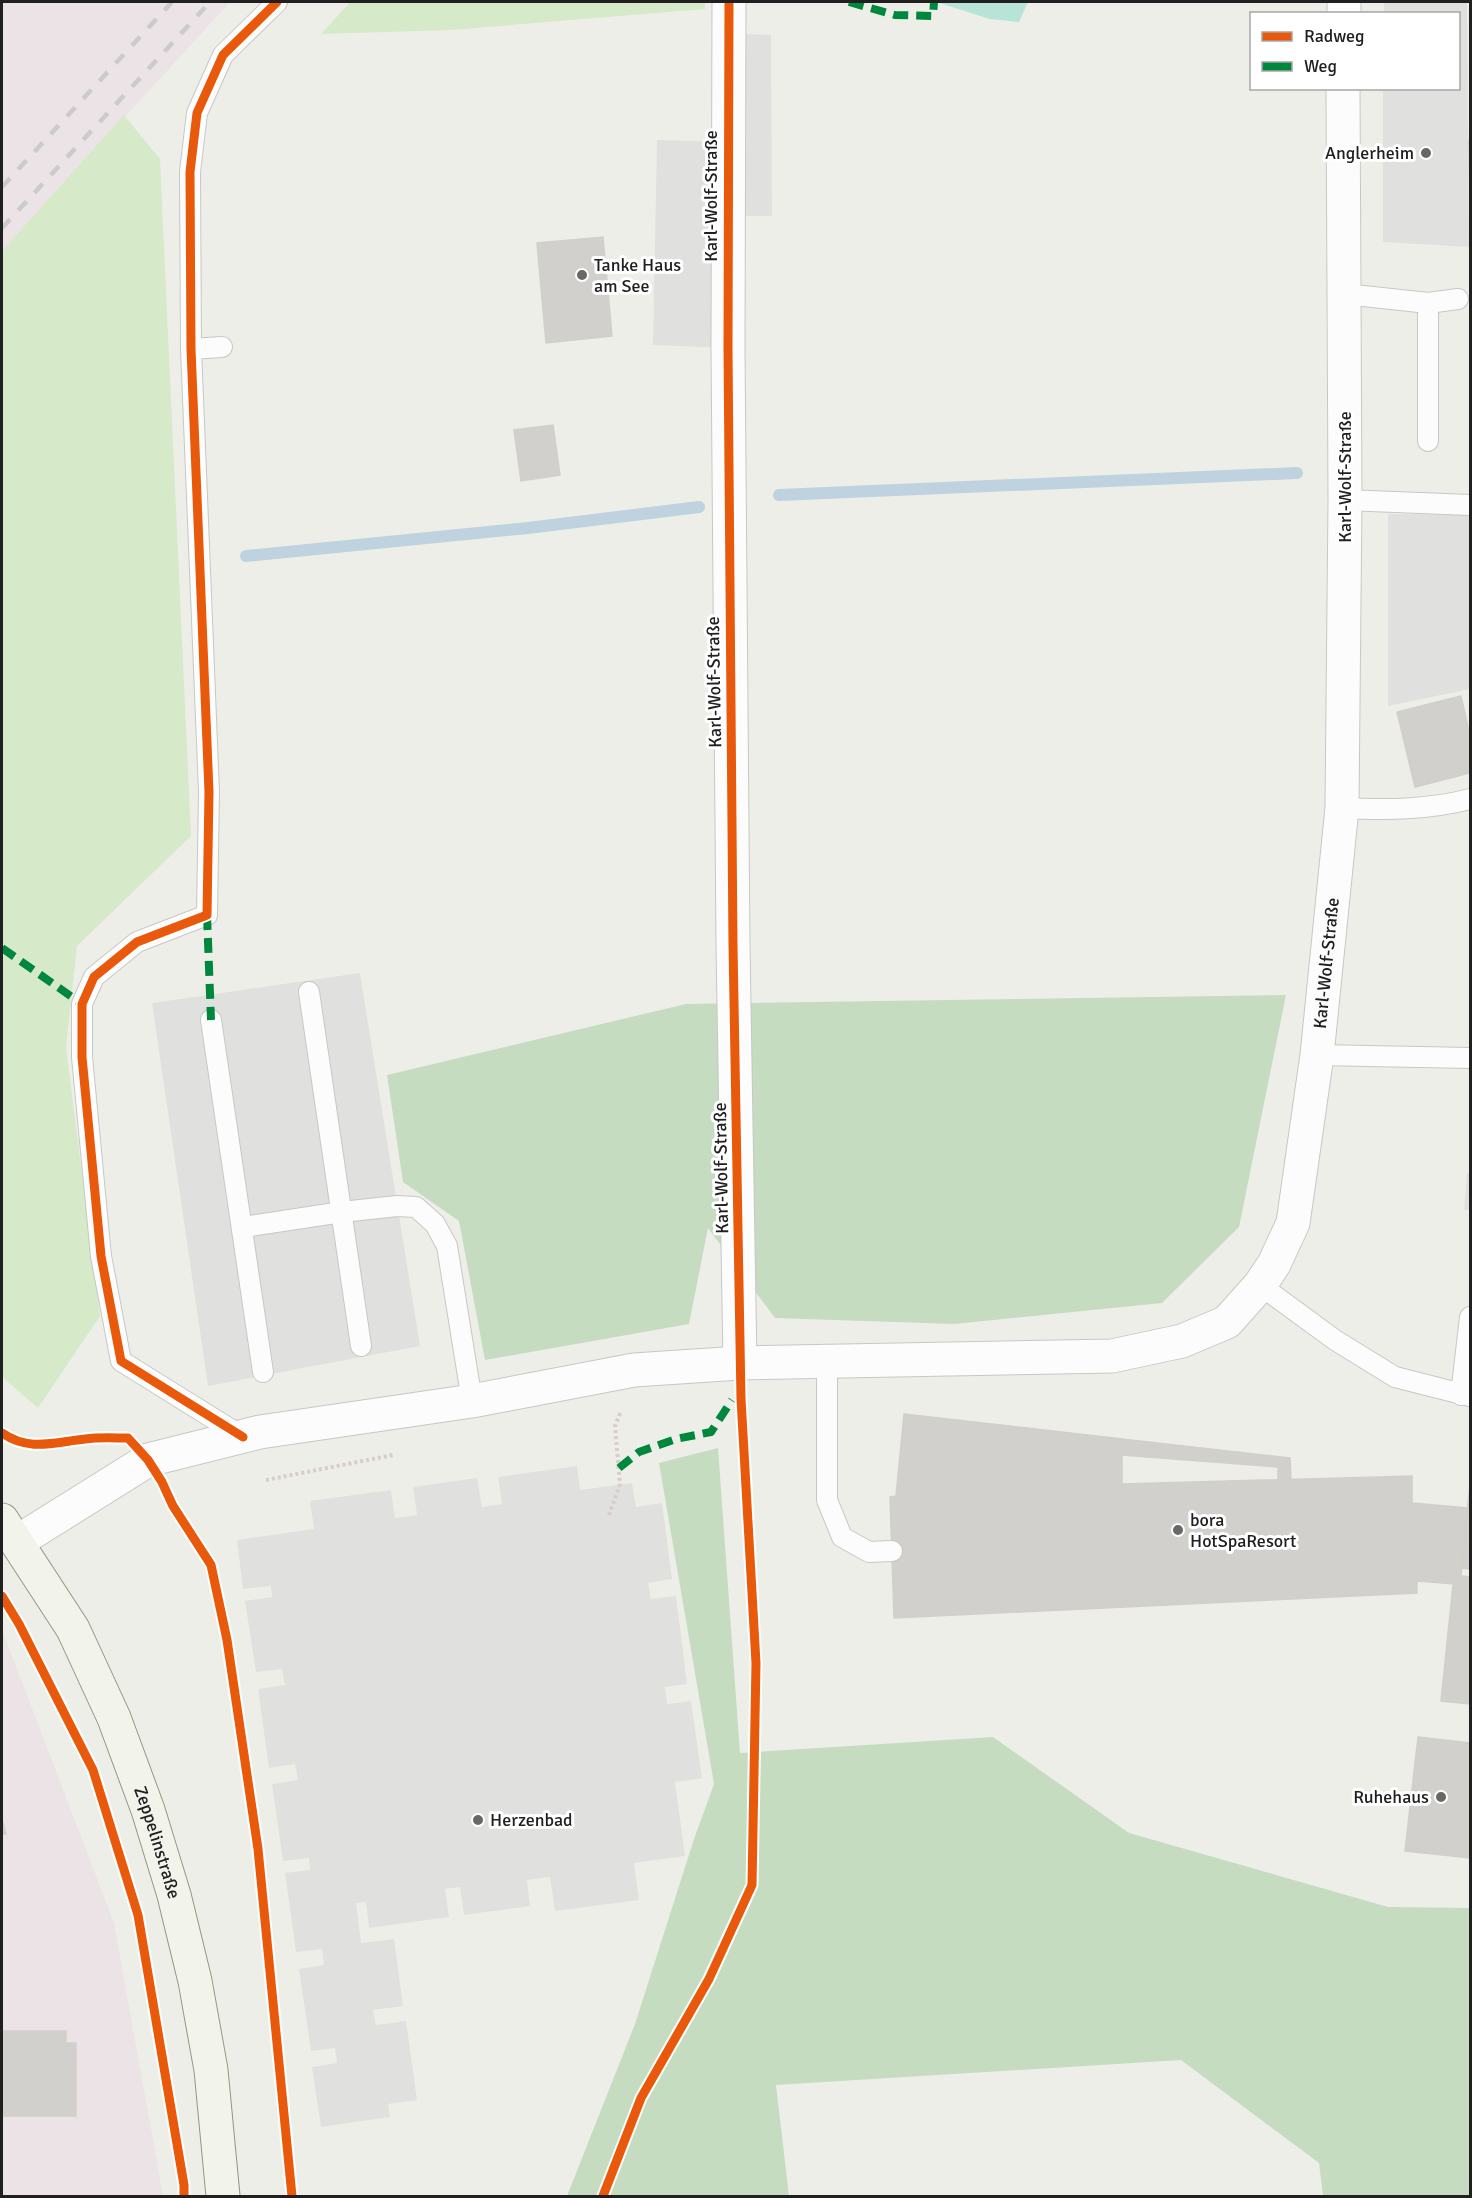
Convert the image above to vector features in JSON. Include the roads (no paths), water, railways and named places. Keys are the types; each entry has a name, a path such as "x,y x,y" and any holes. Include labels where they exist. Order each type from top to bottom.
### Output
{"main road":[{"name":"Zeppelinstraße","path":"9,1531 73,1629 114,1719 148,1810 174,1895 195,1981 211,2070 223,2196"}],"street":[{"name":"Karl-Wolf-Straße","path":"729,2 728,348 740,1363"},
{"name":"Karl-Wolf-Straße","path":"9,1531 148,1460 260,1432 472,1401 634,1370 740,1363 1112,1356 1182,1341 1227,1322 1260,1285 1274,1264 1293,1223 1317,1055 1342,808 1345,500 1343,90"}],"lane":[{"path":"243,1437 121,1361 101,1256 82,1057 82,1004 94,977 137,942 207,915 208,780 191,349 189,172 197,113 223,55 277,2"},
{"path":"1345,294 1428,303 1458,299"},
{"path":"1428,303 1428,441"},
{"path":"191,349 222,347"},
{"path":"1345,500 1470,505"},
{"path":"1342,808 1446,806 1470,799"},
{"path":"309,992 362,1346"},
{"path":"211,1020 264,1372"},
{"path":"1317,1055 1470,1058"},
{"path":"243,1227 342,1212 397,1206 416,1207 435,1224 447,1246 472,1401"},
{"path":"1260,1285 1335,1340 1395,1377 1466,1396 1470,1317"},
{"path":"827,1361 826,1500 843,1537 869,1552 892,1551"}],"waterway":[{"path":"779,495 1297,473"},
{"path":"246,556 528,528 699,507"}],"railway":[{"path":"2,187 172,2"},
{"path":"2,228 210,2"}],"place":[{"name":"Anglerheim","path":"1426,153"},
{"name":"Tanke Haus am See","path":"582,275"},
{"name":"bora HotSpaResort","path":"1178,1530"},
{"name":"Ruhehaus","path":"1441,1797"},
{"name":"Herzenbad","path":"478,1820"}]}
